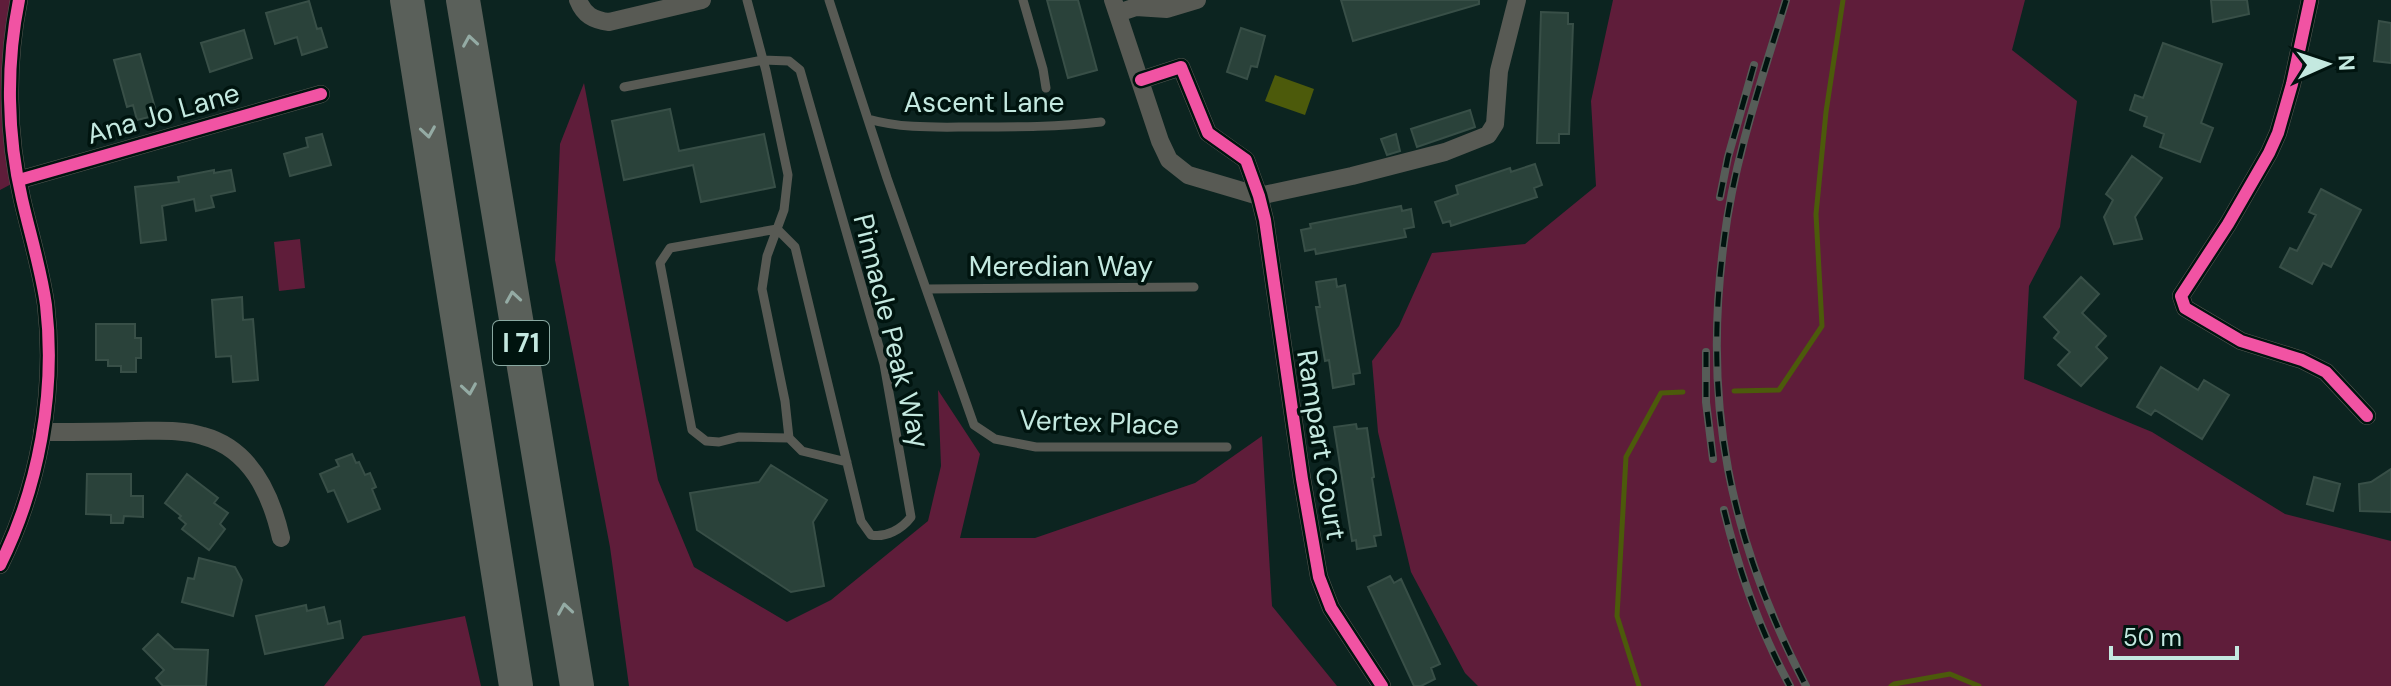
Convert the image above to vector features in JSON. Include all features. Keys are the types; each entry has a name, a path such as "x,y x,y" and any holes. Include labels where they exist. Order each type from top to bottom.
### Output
{"highway":[{"name":"I 71","path":"407,0 516,686"},
{"name":"I 71","path":"463,0 577,686"}],"street":[{"path":"0,565 5,541 34,472 47,390 46,307 19,180 6,98 19,0"},
{"path":"578,0 587,15 596,21 609,22 702,0"},
{"path":"1197,0 1167,9 1116,6 1169,160 1188,175 1259,196 1445,152 1488,135 1495,124 1499,71 1517,0"},
{"path":"2310,0 2278,133 2228,224 2181,296 2185,308 2241,341 2302,360 2326,372 2367,416"},
{"name":"Rampart Court","path":"1141,80 1181,67 1208,133 1246,160 1265,220 1319,577 1331,608 1382,686"},
{"name":"Ana Jo Lane","path":"19,180 321,94"},
{"path":"42,432 176,432 202,435 221,443 240,456 263,484 275,512 281,538"}],"lane":[{"path":"747,0 788,175 784,210 767,256 762,289 785,401 789,438 802,451 847,462"},
{"name":"Pinnacle Peak Way","path":"829,0 974,425"},
{"path":"1023,0 1046,88"},
{"path":"624,87 763,60"},
{"name":"Pinnacle Peak Way","path":"763,60 789,61 800,70 884,364 910,506 911,517 903,527 878,536 871,535 861,521 795,247 777,229"},
{"name":"Ascent Lane","path":"868,119 896,126 919,127 1053,127 1101,122"},
{"path":"777,229 670,248 660,263 692,430 706,441 719,442 739,437 789,438"},
{"name":"Meredian Way","path":"927,289 1194,287"},
{"name":"Vertex Place","path":"974,425 995,439 1036,447 1227,447"}],"shaded area":[{"path":"0,0 19,0 19,180 0,190"},
{"path":"1613,0 2025,0 2012,50 2077,101 2060,227 2029,286 2024,379 2152,432 2285,514 2391,541 2391,686 1478,686 1465,673 1411,572 1378,432 1372,361 1399,326 1432,253 1525,244 1596,186 1591,101"},
{"path":"1275,75 1314,89 1305,115 1265,101"},
{"path":"584,83 658,480 694,567 787,622 831,600 928,521 941,466 938,390 980,454 960,538 1035,538 1195,483 1262,436 1272,606 1337,686 629,686 610,547 555,260 560,144"},
{"path":"300,239 305,288 279,291 274,242"},
{"path":"465,616 481,686 324,686 363,636"}],"building":[{"path":"1047,0 1078,0 1097,70 1068,78"},
{"path":"1341,0 1479,0 1479,4 1353,41"},
{"path":"2211,0 2247,0 2249,14 2213,22"},
{"path":"309,1 317,29 321,28 327,47 302,55 297,37 275,44 266,13"},
{"path":"1541,12 1568,13 1568,24 1573,24 1569,134 1559,134 1559,143 1537,143"},
{"path":"2379,21 2391,23 2391,63 2374,61"},
{"path":"1241,28 1265,36 1257,67 1251,66 1247,79 1227,72"},
{"path":"244,30 252,58 210,72 201,43"},
{"path":"2163,43 2222,64 2201,123 2213,128 2200,162 2160,147 2164,134 2144,126 2147,117 2130,110 2135,95 2143,98"},
{"path":"140,54 157,115 137,120 133,105 127,107 114,60"},
{"path":"670,109 679,151 764,134 775,187 701,202 693,165 624,180 612,121"},
{"path":"1470,110 1475,127 1417,147 1411,129"},
{"path":"322,134 331,165 290,176 284,154 308,147 306,138"},
{"path":"1396,134 1400,151 1387,155 1381,139"},
{"path":"2132,156 2162,178 2135,217 2142,239 2114,244 2104,217 2113,200 2106,194"},
{"path":"1535,164 1542,185 1534,188 1537,197 1451,226 1450,221 1443,223 1435,202 1458,194 1456,186 1510,168 1511,172"},
{"path":"214,170 214,173 231,170 235,191 211,196 214,207 196,211 194,199 162,206 166,240 141,243 135,187 179,182 178,177"},
{"path":"2321,189 2361,210 2331,267 2323,263 2312,284 2280,267 2290,248 2297,251 2316,215 2309,212"},
{"path":"1401,206 1402,211 1411,209 1414,227 1404,229 1406,237 1316,254 1315,249 1305,251 1301,230 1311,228 1310,224"},
{"path":"2081,277 2099,294 2082,313 2106,336 2096,347 2107,358 2081,386 2058,365 2070,352 2054,338 2059,332 2044,317"},
{"path":"1336,279 1337,287 1345,285 1360,373 1353,374 1354,384 1333,388 1316,307 1320,307 1316,282"},
{"path":"242,297 243,320 253,319 258,380 233,382 231,356 216,357 212,300"},
{"path":"96,324 135,324 135,338 141,338 141,358 136,358 136,372 121,372 121,366 108,366 108,360 96,360"},
{"path":"2161,367 2198,390 2204,380 2229,395 2202,439 2155,410 2151,415 2137,407"},
{"path":"1356,424 1357,429 1367,428 1381,535 1374,536 1376,546 1357,549 1356,540 1352,541 1334,427"},
{"path":"352,454 365,475 370,473 380,509 348,522 334,490 328,492 320,474 339,466 336,460"},
{"path":"771,465 827,500 813,522 824,586 791,592 697,530 690,493 759,482"},
{"path":"2391,469 2391,512 2360,511 2359,484 2371,482"},
{"path":"87,474 131,474 131,496 143,496 143,517 124,516 123,523 111,523 111,515 86,514"},
{"path":"187,474 218,498 214,503 228,513 220,524 225,529 209,550 182,529 186,524 179,518 181,516 165,503"},
{"path":"2314,477 2340,484 2333,511 2307,504"},
{"path":"199,558 235,567 242,580 233,616 182,602 188,578 194,579"},
{"path":"1390,576 1394,583 1401,579 1440,664 1431,668 1435,679 1421,686 1414,686 1368,587"},
{"path":"306,605 307,611 324,607 328,624 340,621 343,638 265,654 256,616"},
{"path":"158,634 174,649 208,650 206,686 163,686 156,678 164,670 143,649"}],"waterway":[{"path":"1734,391 1779,390 1822,326 1816,214 1826,112 1843,0"},
{"path":"1639,686 1617,616 1626,457 1661,393 1683,392"},
{"path":"1891,686 1950,674 1979,686"}],"railway":[{"path":"1786,0 1750,119 1729,210 1718,301 1717,359 1720,415 1728,470 1741,524 1758,578 1806,686"},
{"path":"1720,197 1754,65"},
{"path":"1706,352 1706,402 1713,459"},
{"path":"1724,510 1751,600 1790,686"}],"cycle path":[{"path":"0,565 14,535 34,471 49,371 46,305 13,150 10,74 19,0"},
{"path":"2310,0 2278,133 2228,224 2181,296 2185,308 2241,341 2302,360 2326,372 2367,416"},
{"path":"1141,80 1181,67 1208,133 1246,160 1265,220 1319,577 1331,608 1382,686"},
{"path":"19,180 321,94"}]}
